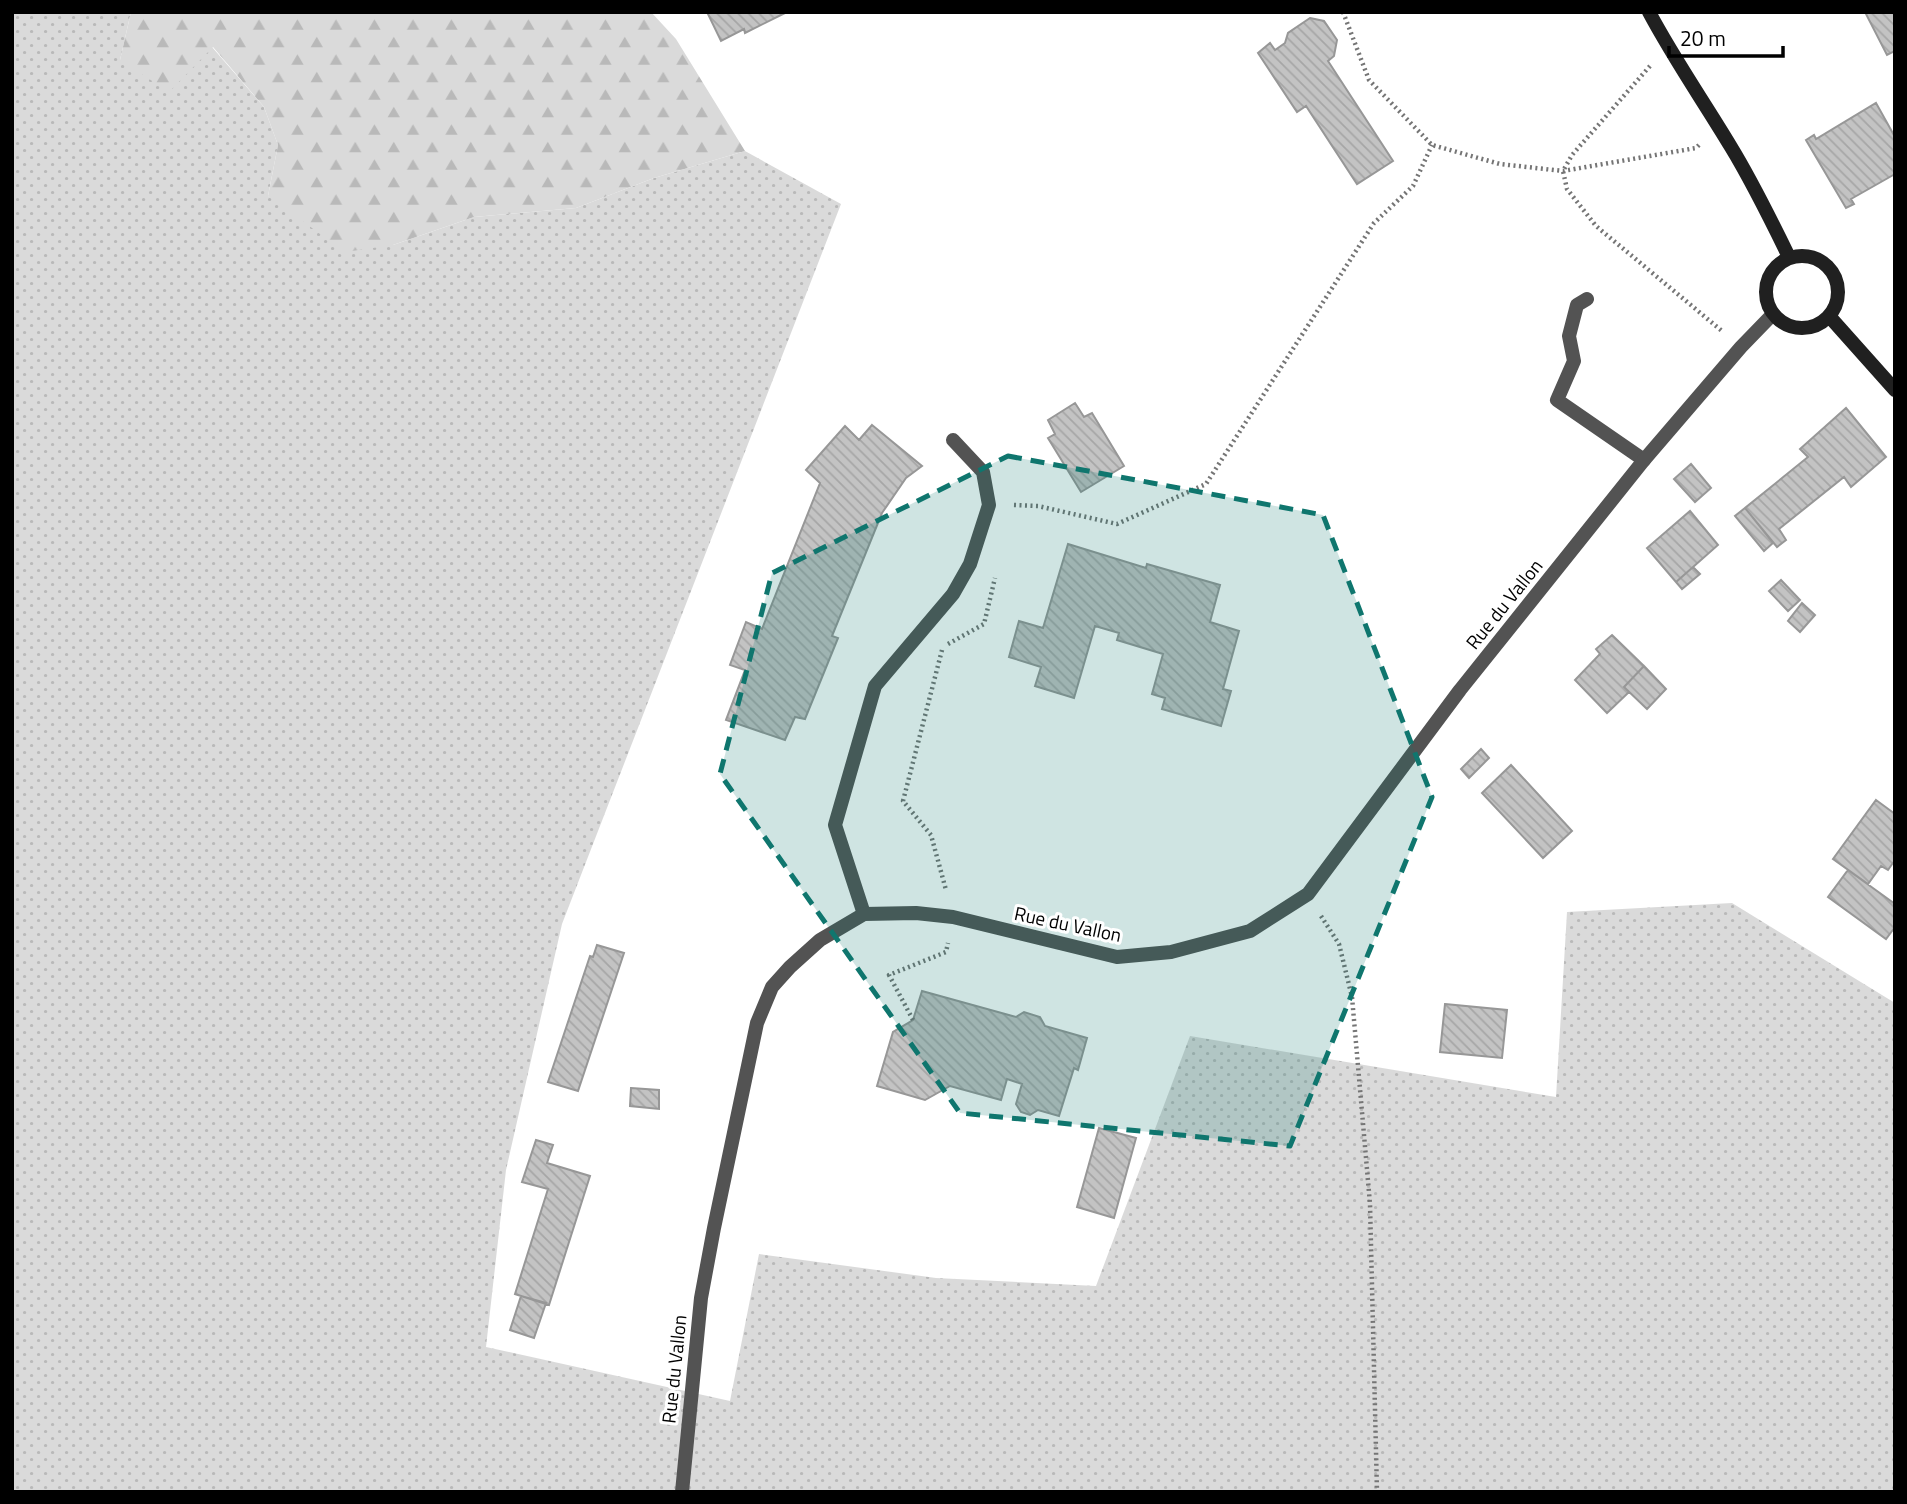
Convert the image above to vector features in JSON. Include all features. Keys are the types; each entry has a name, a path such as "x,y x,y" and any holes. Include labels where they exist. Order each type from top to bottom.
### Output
{"main road":[{"path":"1649,12 1764,205 1789,257"},
{"path":"1789,257 1813,257 1824,262 1832,271 1838,294 1829,316 1819,324 1794,328 1782,323 1773,314 1765,293 1767,282 1772,271 1789,257"},
{"path":"1829,316 1895,390"}],"street":[{"path":"1587,299 1577,305 1569,336 1574,361 1557,400 1644,460"},
{"name":"Rue du Vallon","path":"682,1492 701,1298 757,1023 772,988 790,967 820,940 864,914 916,913 953,917 1117,957 1171,952 1250,931 1308,894 1460,690 1644,460 1741,347 1773,314"},
{"path":"864,914 835,825 876,685 953,594 970,564 989,505 983,472 953,440"}],"path":[{"path":"1343,12 1369,80 1432,145 1500,164 1563,172 1696,148 1717,125"},
{"path":"1670,50 1641,76 1572,155 1563,172 1567,189 1596,226 1741,347"},
{"path":"989,505 1038,506 1117,524 1206,484 1374,223 1413,186 1432,145"},
{"path":"913,1020 890,975 946,952 953,917 932,835 903,801 942,647 984,624 996,571"},
{"path":"1308,894 1339,944 1352,997 1370,1204 1377,1492"}],"highlighted area":[{"path":"1008,456 1323,515 1432,797 1290,1146 960,1113 720,774 772,573"}],"green space":[{"path":"12,12 131,12 120,60 212,47 264,107 278,145 268,196 393,245 474,217 576,208 654,178 745,151 841,204 562,924 506,1170 486,1347 730,1401 759,1254 936,1278 1096,1286 1190,1036 1556,1097 1567,912 1732,903 1895,1003 1895,1492 12,1492"},
{"path":"131,12 651,12 676,39 745,151 654,178 576,208 474,217 393,245 345,252 268,196 278,145 264,107 213,47 169,92 120,60"}],"building":[{"path":"707,12 787,12 745,33 744,29 721,41"},
{"path":"1865,12 1895,12 1895,51 1887,55"},
{"path":"1310,18 1324,21 1337,40 1334,56 1328,61 1393,161 1357,184 1306,106 1297,112 1258,53 1270,43 1275,50 1285,43 1288,33"},
{"path":"1876,103 1895,137 1895,174 1851,199 1854,204 1846,208 1806,140 1814,135 1816,139"},
{"path":"1075,403 1084,417 1092,413 1124,466 1081,492 1048,438 1055,434 1048,420"},
{"path":"1846,408 1886,457 1851,487 1844,477 1779,529 1786,540 1777,547 1745,508 1808,457 1800,449"},
{"path":"872,425 922,466 906,478 882,513 832,636 838,638 805,719 795,717 785,740 726,720 745,670 730,665 746,622 762,629 820,483 806,470 845,426 859,440"},
{"path":"1691,464 1711,488 1695,502 1674,479"},
{"path":"1745,508 1773,543 1764,551 1735,516"},
{"path":"1690,511 1718,545 1676,582 1647,548"},
{"path":"1068,544 1146,568 1147,564 1220,585 1210,622 1239,631 1223,689 1231,691 1221,726 1162,709 1165,698 1152,694 1163,654 1117,640 1119,633 1095,626 1074,698 1035,686 1041,667 1009,657 1019,621 1043,628"},
{"path":"1693,567 1700,574 1682,589 1676,582"},
{"path":"1781,580 1800,600 1788,611 1769,591"},
{"path":"1802,603 1815,615 1800,632 1788,621"},
{"path":"1612,635 1644,666 1624,687 1629,692 1607,713 1575,680 1600,654 1596,649"},
{"path":"1644,666 1666,689 1647,709 1624,687"},
{"path":"1481,749 1489,758 1469,778 1461,769"},
{"path":"1511,765 1572,831 1543,858 1482,793"},
{"path":"1876,800 1895,814 1895,860 1888,870 1881,866 1868,884 1833,859"},
{"path":"1848,870 1895,904 1895,927 1886,939 1828,897"},
{"path":"597,945 624,953 578,1091 548,1082 590,956 593,957"},
{"path":"922,991 1016,1017 1024,1012 1040,1017 1045,1026 1087,1038 1078,1070 1074,1068 1059,1116 1038,1110 1030,1115 1021,1112 1016,1104 1022,1084 1007,1079 1001,1100 950,1086 925,1100 877,1086 893,1032 913,1020"},
{"path":"1445,1004 1507,1010 1502,1058 1440,1052"},
{"path":"631,1088 659,1090 659,1109 630,1106"},
{"path":"1099,1128 1136,1138 1114,1218 1077,1207"},
{"path":"536,1140 553,1145 547,1163 590,1176 549,1305 515,1294 548,1189 522,1182"},
{"path":"521,1296 546,1303 534,1338 510,1330"}]}
